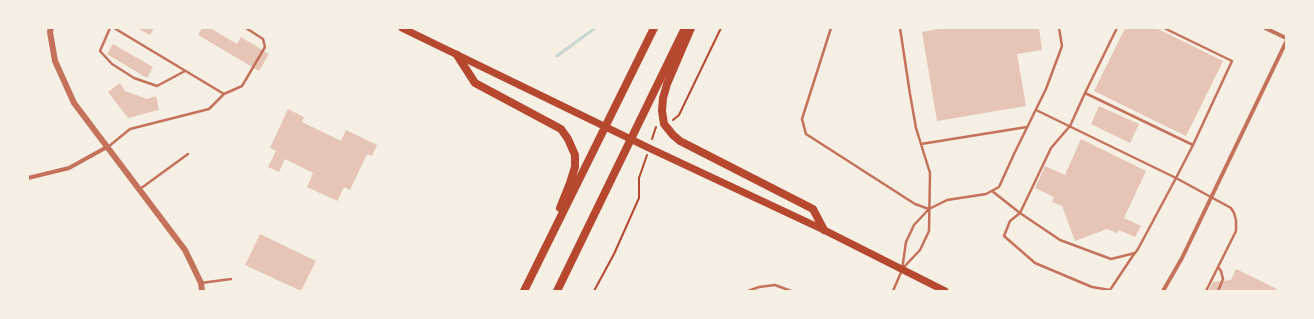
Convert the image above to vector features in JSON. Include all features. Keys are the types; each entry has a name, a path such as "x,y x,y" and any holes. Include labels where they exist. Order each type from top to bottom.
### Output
{"highway":[{"path":"524,291 654,28"},
{"path":"557,291 685,28"},
{"path":"690,28 663,98 662,111 664,124 680,141 814,209 824,230"},
{"path":"458,55 475,83 561,130 568,139 575,155 575,167 570,183 534,271"}],"main road":[{"path":"402,28 649,148 824,230 945,291"}],"street":[{"path":"51,28 50,32 55,61 74,103 185,250 201,283 202,291"},
{"path":"1265,28 1286,38"},
{"path":"1163,291 1182,258 1286,42"},
{"path":"28,178 69,168 107,147"}],"lane":[{"path":"110,28 100,51 112,64 134,78 157,86 185,70"},
{"path":"114,28 224,94"},
{"path":"107,147 130,129 209,109 224,94 242,86 265,47 263,38 246,28"},
{"path":"831,28 802,119 806,134 914,204 929,210"},
{"path":"900,28 916,128 930,173 929,231 920,250 902,270"},
{"path":"893,291 902,270 906,242 914,225 929,210 947,200 986,194 999,187 1046,89 1062,46 1058,28"},
{"path":"1117,28 1070,126 1051,148 1020,213 1010,221 1004,236 1036,263 1092,287 1110,290 1135,253 1176,178 1232,61 1164,28"},
{"path":"1086,94 1193,145"},
{"path":"1036,110 1176,178 1230,208 1234,213 1236,220 1236,231 1206,291"},
{"path":"921,144 1027,127"},
{"path":"140,190 188,154"},
{"path":"992,191 1020,213 1060,240 1111,259 1135,253"},
{"path":"1218,267 1221,271 1223,280 1218,291"},
{"path":"201,283 231,279"},
{"path":"748,291 759,287 775,285 791,291"}],"path":[{"path":"594,291 614,254 639,198 639,178 655,127 680,115 721,28"}],"building":[{"path":"137,28 154,28 150,35"},
{"path":"202,28 210,28 237,44 241,37 269,54 259,71 198,35"},
{"path":"944,28 1039,28 1042,50 1017,54 1026,106 937,121 922,32"},
{"path":"1125,28 1156,28 1223,61 1186,136 1094,91"},
{"path":"113,44 153,67 147,78 107,54"},
{"path":"120,83 125,91 147,99 156,96 159,110 128,118 108,92"},
{"path":"1099,106 1139,124 1130,143 1091,124"},
{"path":"288,109 304,117 302,122 341,141 346,130 377,145 372,156 367,154 350,190 344,187 337,201 307,187 313,173 285,159 279,172 268,167 276,151 270,148"},
{"path":"1081,139 1146,171 1124,218 1141,226 1135,237 1119,230 1117,233 1107,229 1075,241 1062,206 1052,202 1054,197 1035,188 1045,166 1065,175"},
{"path":"260,234 316,261 301,291 245,265"},
{"path":"1236,269 1277,289 1276,291 1208,291 1213,282 1231,280"}],"waterway":[{"path":"557,56 595,28"}]}
